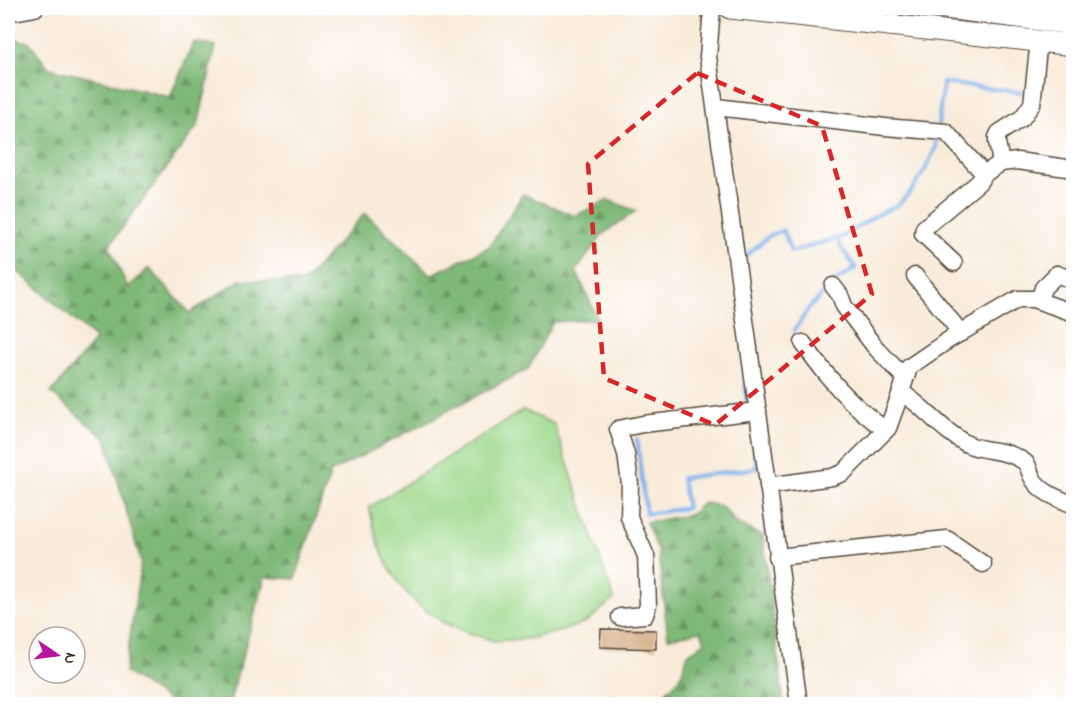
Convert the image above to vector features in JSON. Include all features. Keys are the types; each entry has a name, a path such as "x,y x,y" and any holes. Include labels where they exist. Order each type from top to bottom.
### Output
{"main road":[{"path":"730,8 901,27 1074,24"},
{"path":"945,8 1045,23 1074,45"}],"street":[{"path":"8,13 36,8"},
{"path":"712,8 708,57 799,705"},
{"path":"1001,163 996,142 999,133 1023,118 1032,104 1045,23"},
{"path":"716,107 946,132 984,174"},
{"path":"954,263 926,239 922,234 924,228 979,182 984,174 1001,163 1017,161 1074,169"},
{"path":"1039,301 1043,288 1057,274 1074,281"},
{"path":"915,276 961,333"},
{"path":"834,286 844,306 875,347 900,373 907,375"},
{"path":"768,486 832,477 843,473 886,430 894,416 909,367 1018,299 1039,301 1074,313"},
{"path":"803,343 822,370 852,404 886,430"},
{"path":"902,392 958,439 981,449 1002,452 1022,459 1030,467 1031,477 1048,493 1074,505"},
{"path":"620,617 645,615 648,605 646,556 629,517 630,484 626,454 618,429 758,411"},
{"path":"777,557 947,539 983,564"}],"highlighted area":[{"path":"697,73 822,126 872,294 715,425 604,378 588,164"}],"green space":[{"path":"8,37 30,43 49,68 170,97 194,42 216,46 198,125 109,246 128,288 149,268 190,313 240,280 304,282 365,213 431,275 489,247 523,194 575,216 608,200 636,211 603,234 576,271 598,319 553,322 528,369 331,472 295,579 265,577 229,704 173,704 125,672 141,562 106,439 51,393 96,339 8,263"},
{"path":"523,410 554,424 614,599 588,621 562,631 527,639 494,641 442,622 417,604 401,586 387,564 377,540 369,507"},
{"path":"703,503 721,506 736,523 763,536 784,704 654,704 680,678 688,654 705,642 701,631 668,638 658,551 646,522 690,515"}],"building":[{"path":"601,629 656,630 656,649 600,647"}],"waterway":[{"path":"938,127 943,83 1028,93"},
{"path":"741,260 769,236 783,230 791,252 843,236 899,204 912,190 925,170 935,149 937,135"},
{"path":"834,282 856,268 841,248 837,238"},
{"path":"794,331 809,308 829,288"},
{"path":"744,368 747,406"},
{"path":"637,439 646,514 687,508 682,478 757,468 755,451"}]}
